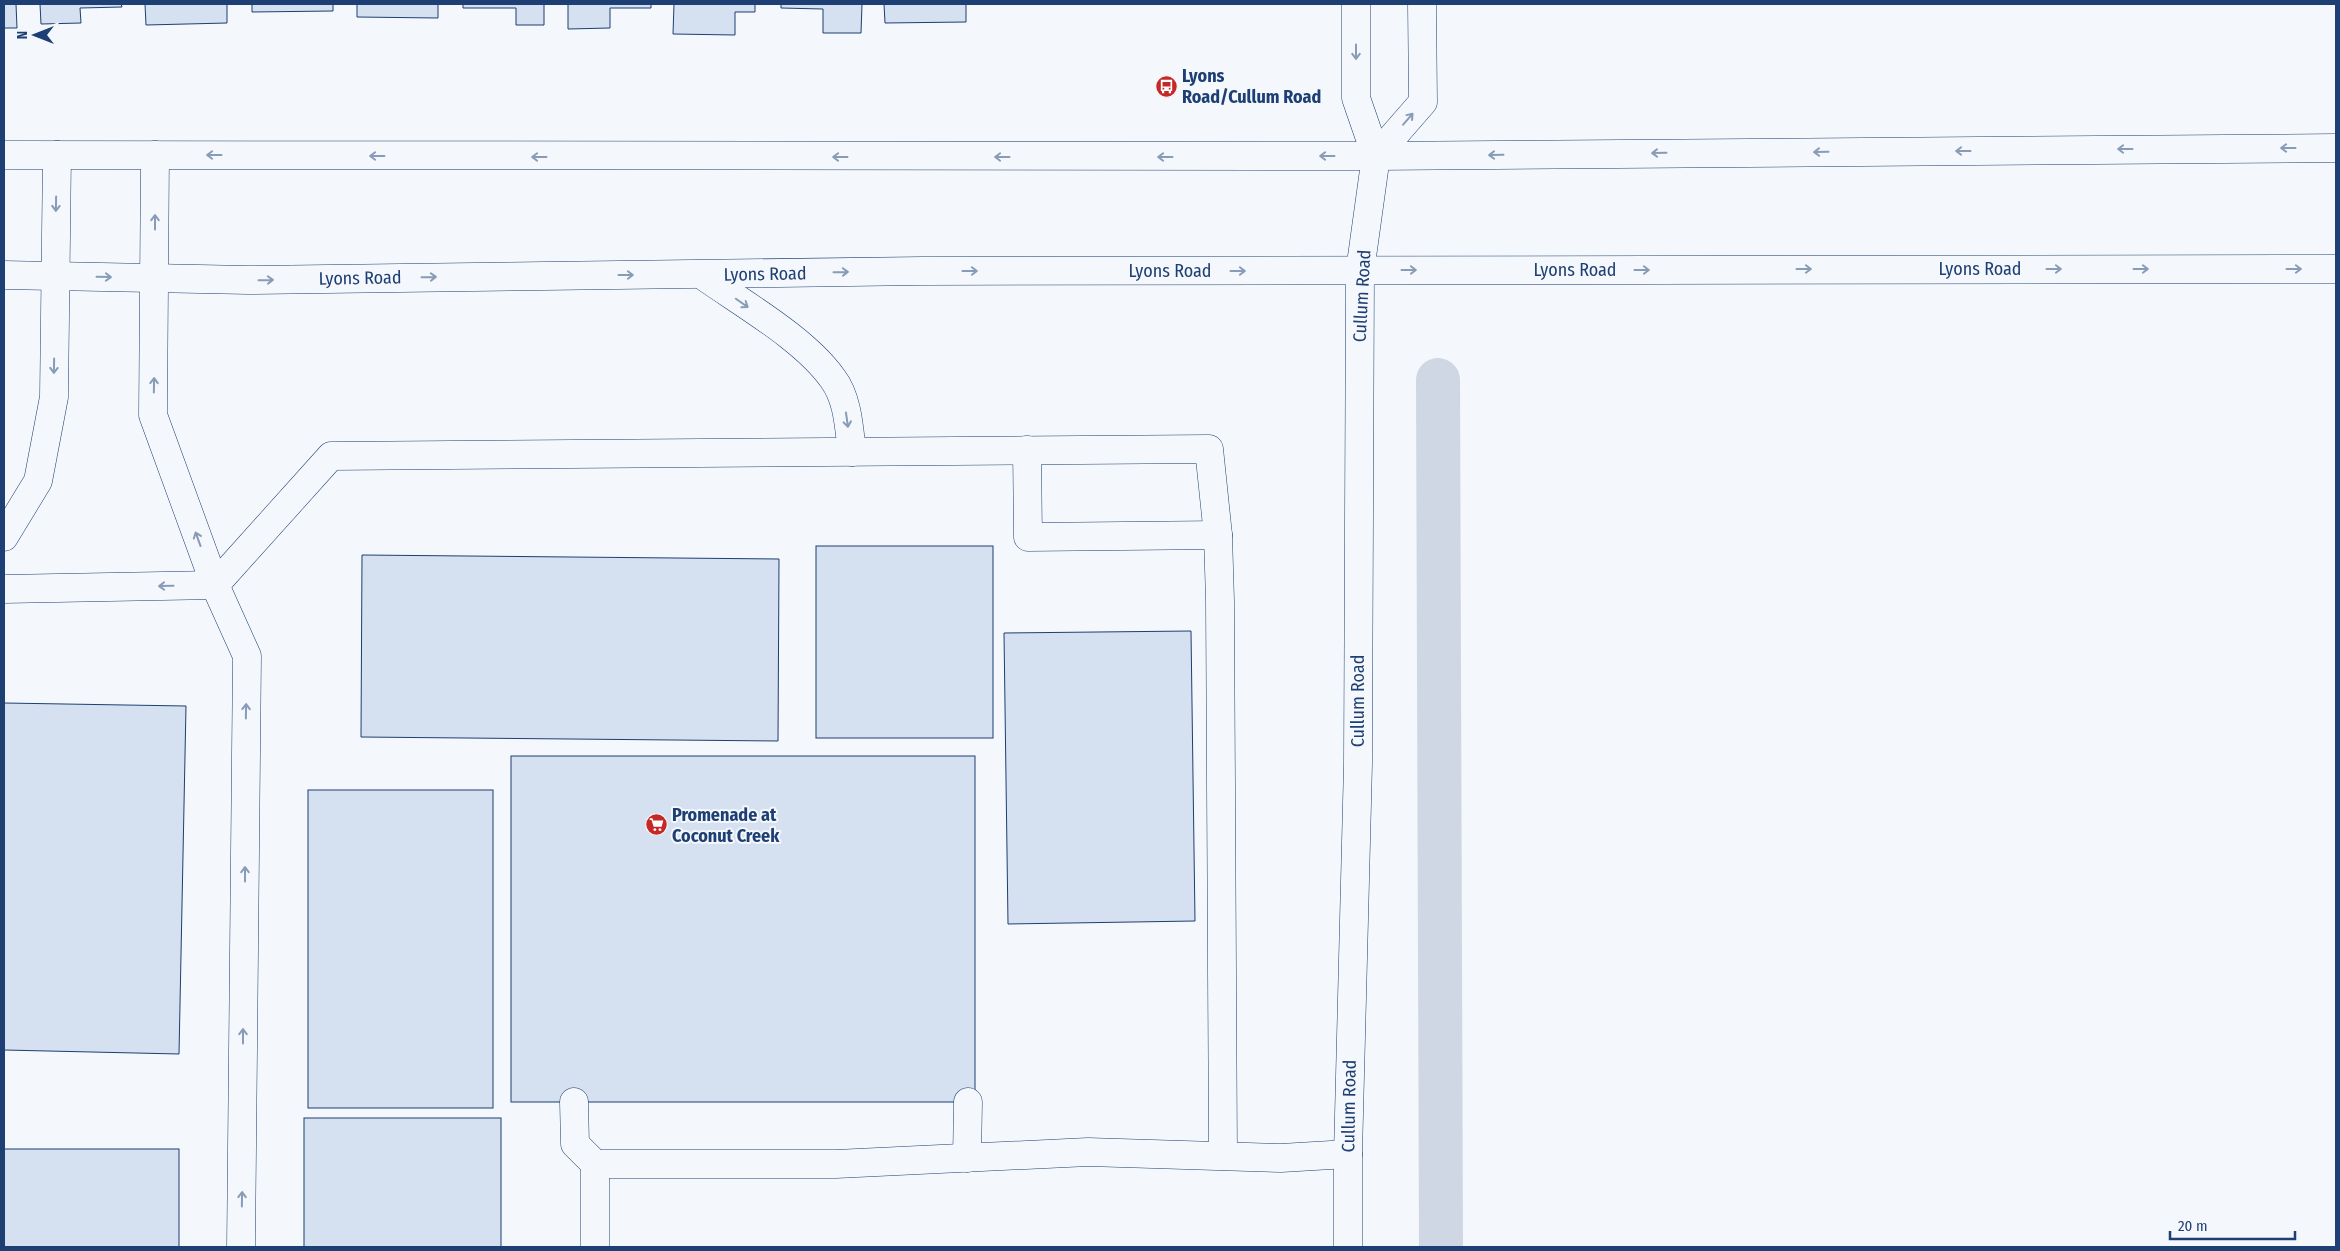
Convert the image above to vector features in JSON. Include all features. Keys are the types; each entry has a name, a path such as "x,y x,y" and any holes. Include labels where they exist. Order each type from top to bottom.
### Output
{"main road":[{"path":"1356,4 1356,98 1376,156"},
{"path":"1376,156 1423,102 1422,4"},
{"path":"4,155 1376,156 2336,148"},
{"path":"4,537 38,481 54,397 57,155"},
{"path":"156,155 153,415 215,585 247,656 241,1247"},
{"name":"Cullum Road","path":"1348,1247 1348,1154 1358,764 1360,271 1376,156"},
{"name":"Lyons Road","path":"4,275 248,280 921,271 2336,269"},
{"path":"702,275 801,345 834,380 846,408 852,452"},
{"path":"4,589 215,585 331,456 1209,449 1218,535 1220,601 1223,1155"},
{"path":"1026,450 1028,537 1218,535"},
{"path":"574,1102 575,1144 595,1164 836,1164 1088,1152 1281,1158 1348,1154"},
{"path":"967,1158 968,1102"},
{"path":"595,1164 595,1247"}],"building":[{"path":"4,4 16,4 17,28 4,28"},
{"path":"40,4 121,4 122,7 80,8 81,23 41,24"},
{"path":"145,4 227,4 227,23 146,25"},
{"path":"252,4 333,4 333,11 252,12"},
{"path":"357,4 438,4 438,18 357,17"},
{"path":"463,4 544,4 544,25 516,25 516,8 463,8"},
{"path":"568,4 651,4 651,8 610,8 610,28 568,29"},
{"path":"674,4 755,4 755,12 735,12 735,35 673,34"},
{"path":"781,4 862,4 861,33 823,33 823,9 781,8"},
{"path":"884,4 966,4 966,22 885,23"},
{"path":"816,546 993,546 993,738 816,738"},
{"path":"362,555 779,559 778,741 361,737"},
{"path":"1191,631 1195,921 1008,924 1004,633"},
{"path":"4,703 186,706 179,1054 4,1050"},
{"path":"511,756 975,756 975,1102 511,1102"},
{"path":"308,790 493,790 493,1108 308,1108"},
{"path":"304,1118 501,1118 501,1247 304,1247"},
{"path":"4,1149 179,1149 179,1247 4,1247"}],"waterway":[{"path":"1438,380 1441,1247"}],"place":[{"name":"Lyons Road/Cullum Road","path":"1166,86"},
{"name":"Promenade at Coconut Creek","path":"656,825"}]}
